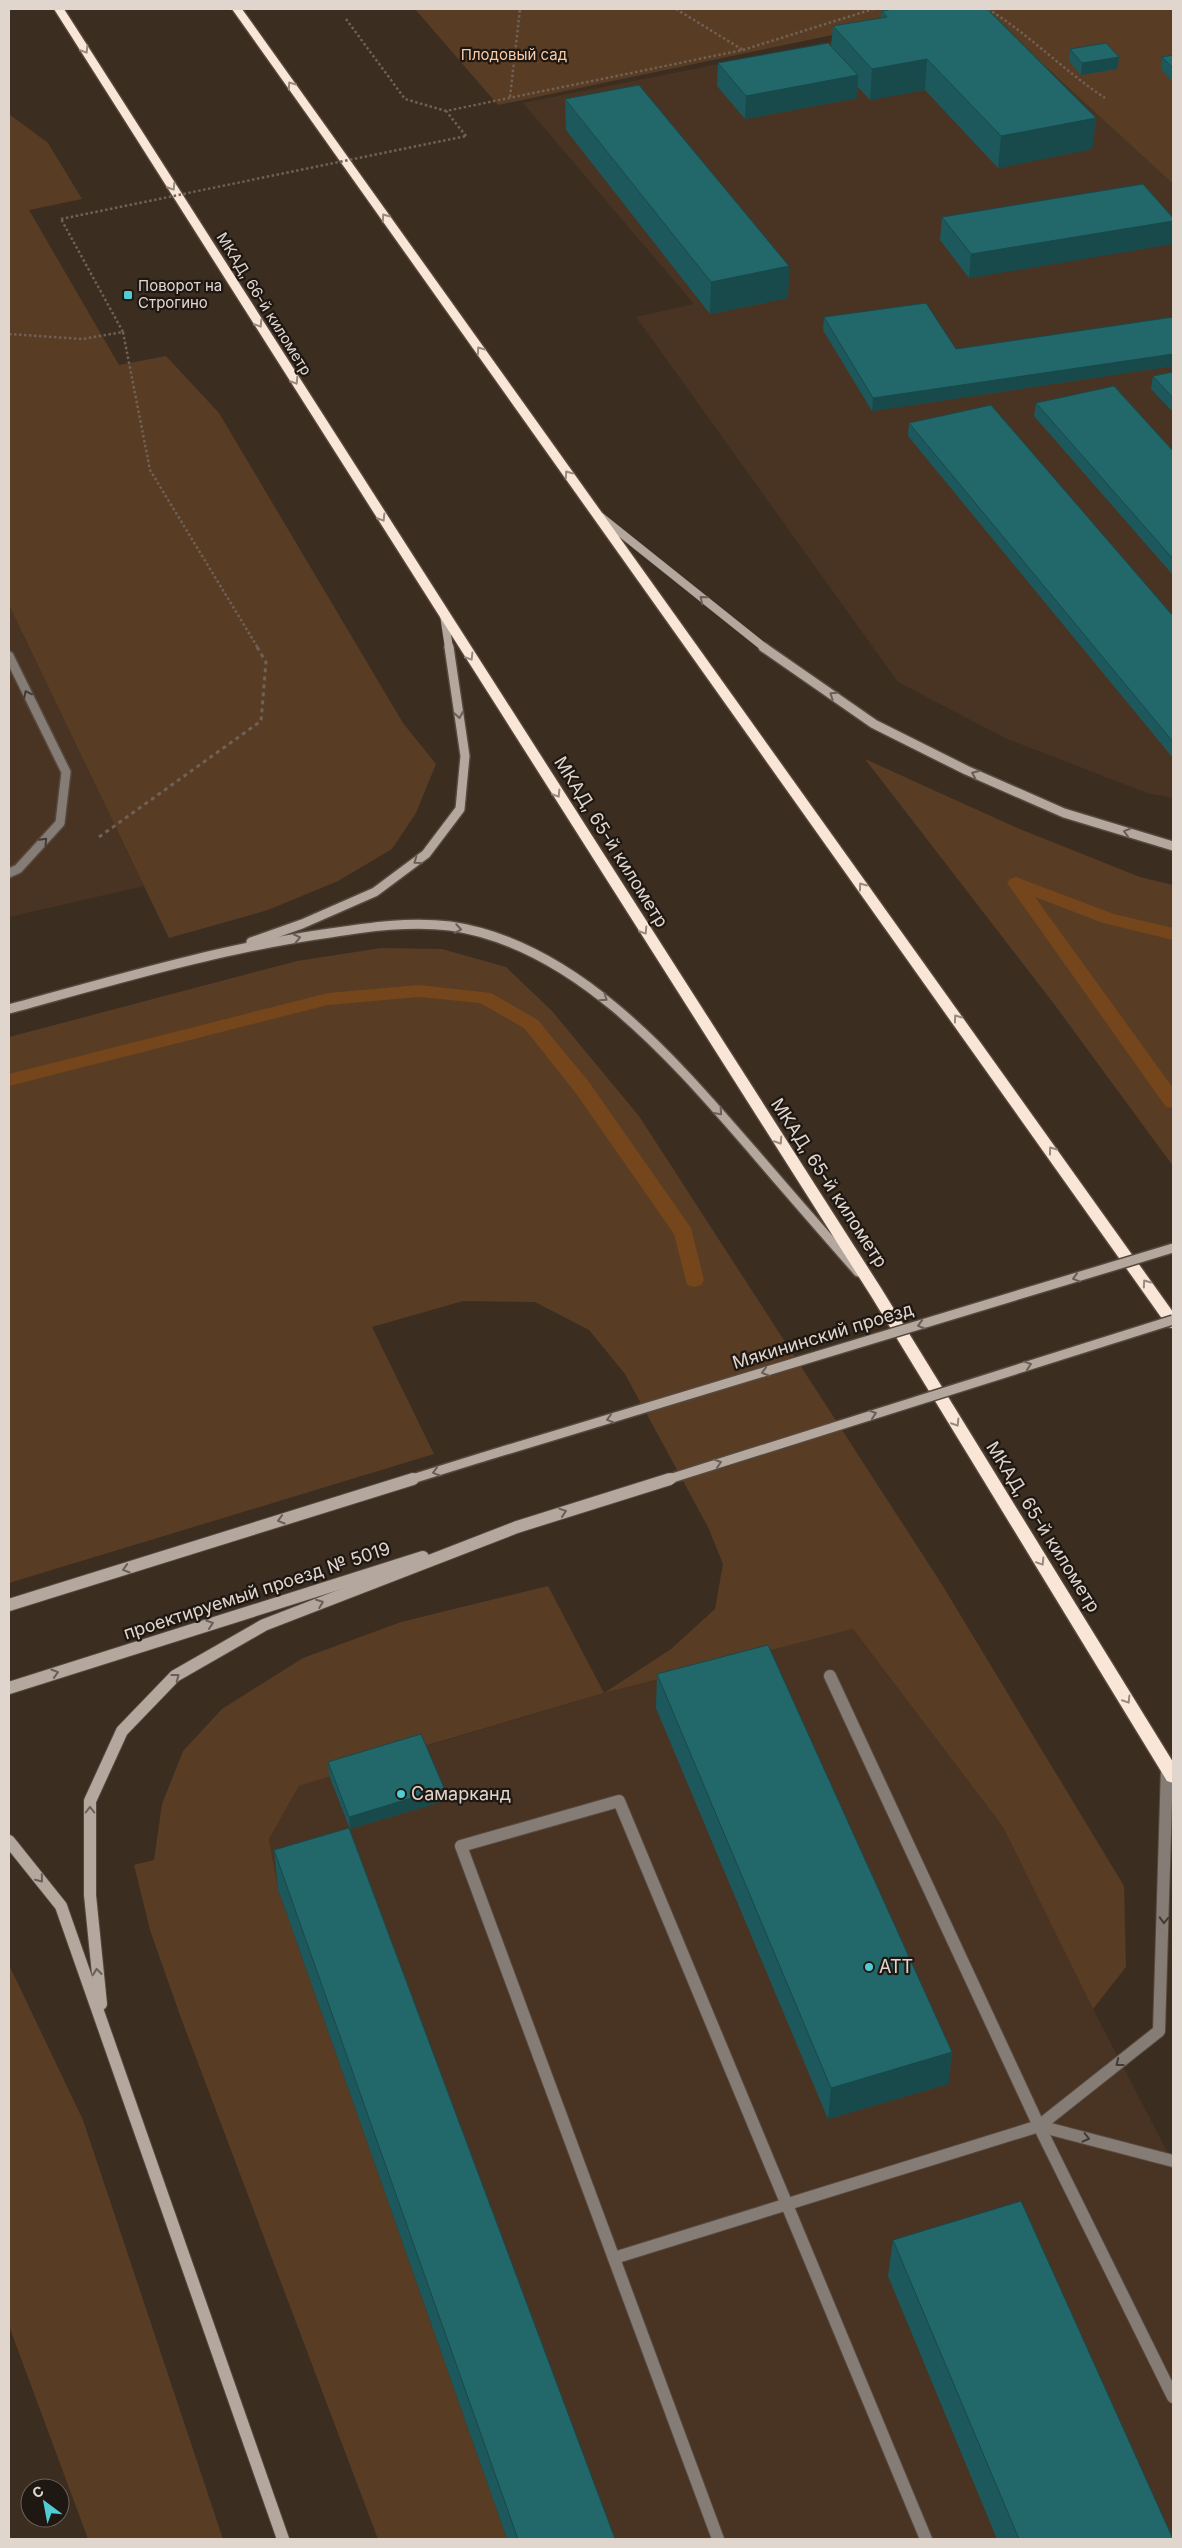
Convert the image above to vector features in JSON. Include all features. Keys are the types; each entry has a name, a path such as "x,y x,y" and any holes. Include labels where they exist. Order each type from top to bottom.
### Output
{"highway":[{"name":"МКАД, 66-й километр","path":"59,9 444,615"},
{"path":"237,9 1173,1321"},
{"name":"МКАД, 65-й километр","path":"444,615 876,1292 1170,1771"}],"main road":[{"path":"596,513 762,646 874,724 966,770 1064,813 1173,846"},
{"path":"215,955 302,924 374,892 426,854 460,809 465,756 444,615"},
{"path":"9,1009 215,955 310,935 392,925 458,928 533,952 610,1002 688,1077 876,1292"},
{"name":"Мякининский проезд","path":"9,1605 483,1457 1173,1248"},
{"path":"102,2020 90,1895 90,1801 122,1731 175,1676 264,1625 517,1527 1173,1321"},
{"name":"проектируемый проезд № 5019","path":"9,1688 517,1527"},
{"path":"9,1842 61,1906 283,2539"}],"lane":[{"path":"9,656 66,772 60,823 18,869 9,873"},
{"path":"830,1676 1039,2126 1173,2398"},
{"path":"614,2258 1039,2126 1160,2031 1170,1771"},
{"path":"718,2539 461,1846 619,1801 926,2539"},
{"path":"1039,2126 1173,2160"}],"path":[{"path":"510,97 520,9"},
{"path":"676,9 743,50"},
{"path":"346,19 405,99 446,111 743,50 873,9"},
{"path":"988,9 1029,36 1070,73 1105,98"},
{"path":"96,839 261,721 266,662 150,470 122,332 61,219 466,136 446,111"},
{"path":"9,334 82,339 122,332"}],"shaded area":[{"path":"985,11 1173,184 1173,798 1147,793 1005,738 898,682 636,317 694,304 523,103"},
{"path":"9,605 144,886 9,917"},
{"path":"853,1629 1003,1827 1093,2009 1173,2163 1173,2539 507,2539 278,1889 269,1839 299,1786 329,1775 604,1693"}],"green space":[{"name":"Плодовый сад","path":"415,9 956,9 498,105"},
{"path":"995,9 1173,9 1173,184 985,11"},
{"path":"9,114 48,143 82,199 29,210 119,365 166,356 219,413 403,723 436,764 416,813 392,849 338,881 268,910 169,938 9,605"},
{"path":"865,759 1015,827 1140,877 1173,885 1173,1166 1054,1004"},
{"path":"381,948 442,949 506,967 552,1011 639,1116 941,1583 1124,1886 1126,1967 1093,2009 1003,1827 853,1629 604,1693 671,1649 715,1609 723,1564 708,1527 625,1374 589,1330 535,1302 463,1301 372,1327 434,1454 9,1583 9,1037 297,961"},
{"path":"548,1586 604,1693 421,1747 299,1786 269,1839 278,1889 507,2539 378,2539 181,2018 150,1930 134,1865 154,1860 162,1804 183,1751 222,1709 303,1658 401,1622"},
{"path":"9,1965 83,2120 223,2539 88,2539 70,2490 70,2478 65,2478 9,2326"}],"building":[{"path":"893,9 987,9 1096,118 1001,136 927,59 872,69 833,26 887,17 882,11"},
{"path":"828,43 858,75 746,96 718,63"},
{"path":"1106,43 1119,57 1082,63 1070,49"},
{"path":"1173,55 1173,68 1162,57"},
{"path":"639,85 789,266 711,282 565,99"},
{"path":"1143,184 1173,218 1173,221 971,254 942,217"},
{"path":"926,303 956,349 1173,317 1173,354 873,398 824,317"},
{"path":"1173,372 1173,398 1153,376"},
{"path":"1114,386 1173,451 1173,559 1036,403"},
{"path":"991,405 1173,616 1173,742 909,423"},
{"path":"768,1645 952,2052 831,2088 657,1674"},
{"path":"421,1734 444,1788 349,1817 328,1762"},
{"path":"349,1828 615,2539 518,2539 274,1850"},
{"path":"1021,2201 1173,2539 1019,2539 893,2240"}],"waterway":[{"path":"1173,934 1109,919 1016,883 1173,1102"},
{"path":"9,1080 328,999 419,991 484,997 531,1024 582,1087 684,1233 694,1280"}],"place":[{"name":"Поворот на Строгино","path":"128,295"},
{"name":"Самарканд","path":"401,1794"},
{"name":"АТТ","path":"869,1967"}]}
